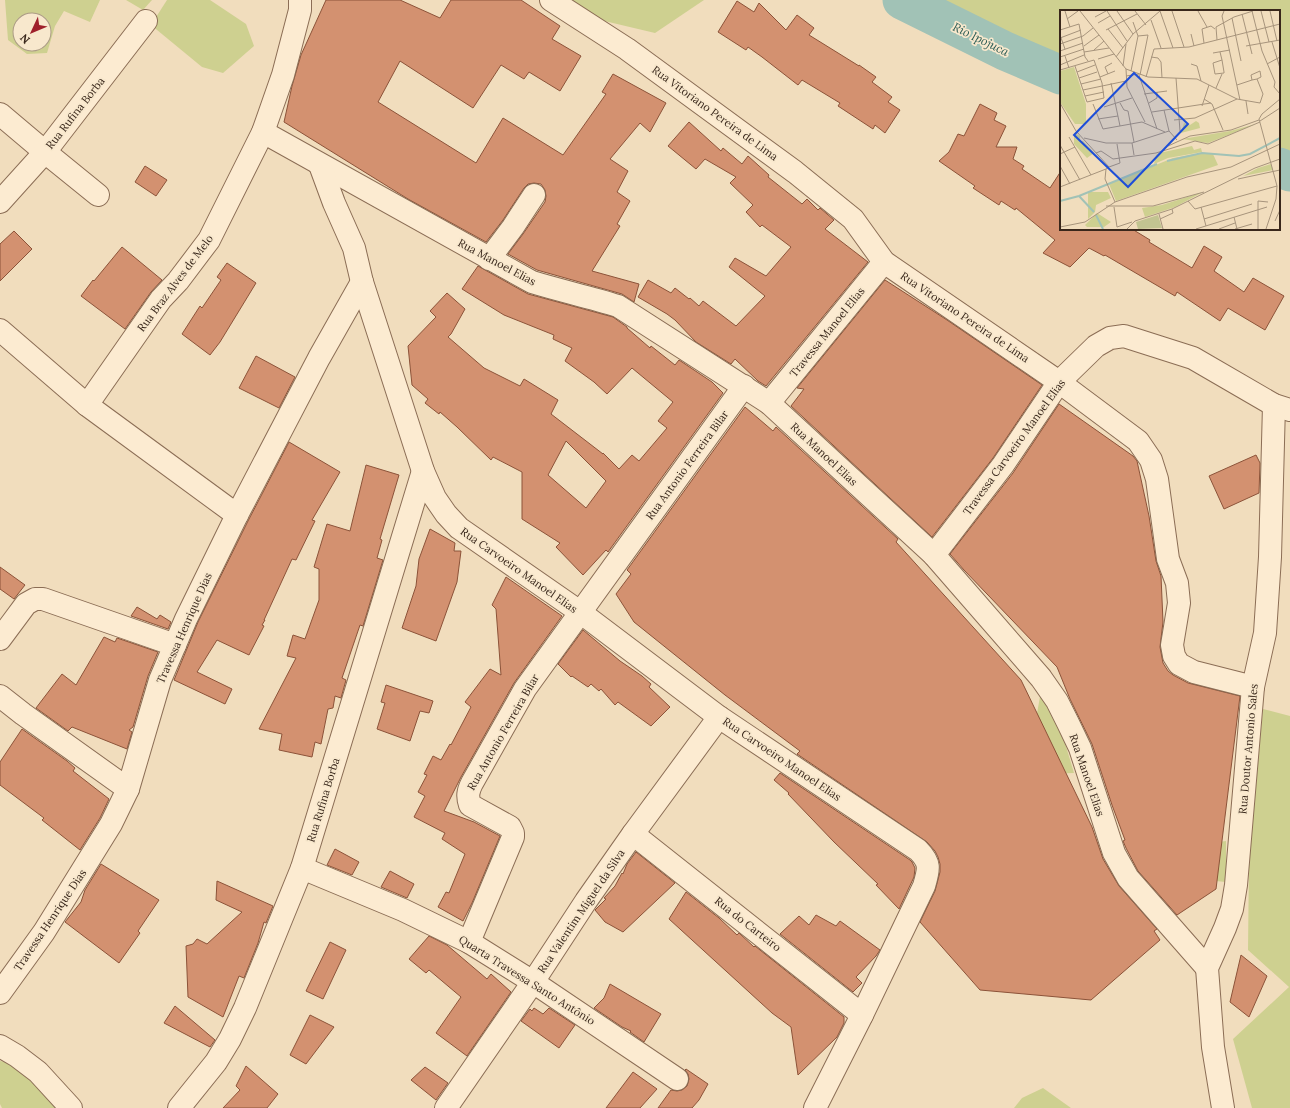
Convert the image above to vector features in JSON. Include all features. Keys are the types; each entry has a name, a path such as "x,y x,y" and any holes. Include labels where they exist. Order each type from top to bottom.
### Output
{"street":[{"name":"Rua Braz Alves de Melo","path":"87,405 158,304 178,281 209,240 263,132 283,75 300,10 300,0"},
{"name":"Rua Vitoriano Pereira de Lima","path":"551,0 627,49 795,172 853,219 884,262 1060,382 1138,441 1151,460 1157,478 1168,559 1177,583 1179,603 1172,645 1174,656 1179,664 1194,672 1253,687"},
{"name":"Rua Rufina Borba","path":"0,202 45,152 146,21"},
{"path":"0,114 98,195"},
{"name":"Rua Manoel Elias","path":"263,132 532,282 558,290 592,297 618,306 769,403 934,555 1041,678 1057,701 1080,748 1114,853 1128,878 1207,968"},
{"name":"Rua Carvoeiro Manoel Elias","path":"320,165 334,203 354,248 362,282 423,471 435,498 446,514 459,528 580,612 720,717 918,850 926,858 928,871 924,886 862,1015 815,1108"},
{"path":"489,258 513,227 534,195"},
{"name":"Travessa Manoel Elias","path":"769,403 884,262"},
{"name":"Travessa Henrique Dias","path":"0,994 44,932 111,824 128,789 160,680 186,619 237,515 319,358 362,282"},
{"path":"0,330 87,405 237,515"},
{"name":"Travessa Carvoeiro Manoel Elias","path":"934,555 1003,465 1060,382 1096,346 1110,338 1124,336 1193,358 1282,408"},
{"name":"Rua Antonio Ferreira Bilar","path":"469,942 513,837 510,827 470,805 468,792 472,783 525,689 744,386"},
{"name":"Rua Doutor Antonio Sales","path":"1207,968 1232,909 1236,885 1253,687 1265,633 1282,408"},
{"name":"Rua Rufina Borba","path":"179,1108 216,1062 230,1039 245,1008 302,868 423,471"},
{"path":"0,639 26,604 34,600 43,599 175,645"},
{"path":"0,696 128,789"},
{"name":"Rua Valentim Miguel da Silva","path":"446,1108 533,982 586,901 633,834 720,717"},
{"name":"Rua do Carteiro","path":"633,834 862,1015"},
{"name":"Quarta Travessa Santo Antônio","path":"302,868 403,910 469,942 533,982 677,1079"},
{"path":"1207,968 1213,1047 1223,1108"},
{"path":"0,1046 17,1056 38,1072 71,1108"}],"green space":[{"path":"5,0 100,0 90,22 64,11 55,26 52,36 52,12 12,12 12,43 8,40"},
{"path":"126,0 152,0 143,10"},
{"path":"167,0 210,0 246,24 254,46 223,73 202,67 151,25"},
{"path":"568,0 704,0 655,33 596,19"},
{"path":"930,0 1290,0 1290,172 1280,167 1280,10 1060,10 1060,65"},
{"path":"24,52 47,52 47,53 27,54"},
{"path":"1041,691 1062,733 1074,773 1040,774 1036,719"},
{"path":"1263,709 1290,716 1290,1108 1252,1108 1233,1039 1289,987 1248,950 1249,859"},
{"path":"1226,841 1226,882 1205,880 1202,844"},
{"path":"0,1061 20,1065 61,1108 2,1108 0,1104"},
{"path":"1043,1088 1071,1108 1014,1108 1022,1098"}],"building":[{"path":"326,0 400,0 440,18 451,0 521,0 560,26 552,39 581,56 560,91 529,72 524,79 501,65 473,108 400,61 378,102 476,163 503,118 563,155 606,94 602,92 613,74 666,103 650,132 640,123 610,159 628,171 617,192 630,201 617,224 620,226 592,271 639,284 634,302 622,294 537,270 508,254 545,202 545,190 541,184 528,184 524,188 503,220 486,242 408,199 284,122 301,55"},
{"path":"737,1 754,12 759,3 786,30 797,15 814,28 809,35 876,77 872,82 892,97 888,102 900,110 885,133 875,125 873,129 838,106 840,103 802,80 798,85 748,47 746,50 718,32"},
{"path":"980,104 997,113 994,120 1006,126 996,147 1017,147 1013,159 1024,166 1022,169 1050,188 1060,173 1060,230 1134,230 1150,240 1149,242 1192,268 1204,246 1222,257 1214,271 1244,292 1253,278 1284,296 1265,330 1228,308 1220,321 1177,292 1175,296 1105,255 1104,256 1089,248 1070,267 1043,253 1055,240 1016,208 1015,210 1001,201 999,205 973,188 975,186 939,161 949,152 958,134 964,136"},
{"path":"689,122 721,151 723,148 742,164 748,156 769,175 768,177 802,204 807,199 818,210 820,208 834,220 825,229 868,262 766,386 758,381 735,359 731,364 696,342 675,320 638,297 648,280 671,293 675,288 699,306 703,301 736,326 765,296 729,267 735,258 766,276 791,247 762,225 760,227 746,212 753,205 730,183 736,177 705,159 696,169 668,146"},
{"path":"145,166 167,180 156,196 135,182"},
{"path":"14,231 32,249 0,281 0,244"},
{"path":"122,247 162,280 151,292 125,329 81,296"},
{"path":"227,263 256,283 220,342 210,355 182,334 200,306 202,308 221,280 217,277"},
{"path":"478,266 528,294 613,317 627,327 650,348 651,346 675,365 679,360 712,382 723,393 608,552 606,550 583,575 556,547 560,543 522,519 522,472 493,457 491,460 440,412 439,414 425,403 428,399 412,385 408,346 436,317 430,311 447,293 465,309 448,337 484,368 520,386 524,379 558,400 551,414 603,453 619,469 632,455 639,461 667,428 658,421 673,402 632,368 607,394 594,382 565,361 572,348 553,339 554,335 504,315 462,289","holes":["566,441 606,481 586,508 548,475"]},
{"path":"885,280 947,320 1042,385 993,458 932,537 791,406 804,389 797,388"},
{"path":"256,356 295,377 279,408 239,388"},
{"path":"1059,404 1133,456 1137,461 1149,516 1156,561 1161,576 1163,622 1160,647 1163,663 1168,671 1173,675 1188,683 1240,696 1216,889 1177,915 1138,871 1126,848 1123,841 1125,840 1092,744 1070,699 1057,667 950,554 1013,473"},
{"path":"745,407 773,431 776,427 898,539 896,542 1021,680 1092,827 1103,859 1119,886 1157,929 1154,931 1160,940 1091,1000 980,990 920,922 935,891 940,872 938,857 927,842 797,754 800,751 725,695 634,622 616,594 631,574 627,570"},
{"path":"289,442 340,472 312,520 315,521 296,560 292,559 264,620 262,625 264,626 249,655 217,640 197,672 232,689 225,704 174,680 198,622"},
{"path":"1256,455 1260,463 1259,493 1224,509 1209,476"},
{"path":"366,465 399,475 380,539 382,540 377,558 383,560 363,626 360,625 342,678 346,680 341,698 335,696 333,708 328,709 321,744 315,742 312,757 279,750 282,734 259,729 296,658 287,656 293,635 305,639 319,600 319,569 314,567 327,524 350,531"},
{"path":"430,529 455,543 454,551 461,551 457,582 436,641 402,628 416,586 419,559"},
{"path":"0,567 25,585 14,599 0,589"},
{"path":"506,577 562,616 514,683 461,777 444,811 474,822 500,836 463,921 438,907 446,892 449,893 465,854 442,839 445,833 414,817 425,796 418,792 427,775 424,774 433,756 441,760 450,744 451,745 471,707 465,702 490,669 501,675 496,609 492,605"},
{"path":"137,607 157,619 160,615 171,622 168,629 131,616"},
{"path":"583,630 620,661 642,676 651,684 649,687 670,707 651,726 618,702 615,705 601,689 599,691 591,684 588,687 572,676 571,677 558,664"},
{"path":"104,637 115,642 117,638 158,652 148,676 133,727 129,730 132,732 127,749 72,727 68,731 36,708 62,674 76,685"},
{"path":"386,685 433,701 429,713 420,711 410,741 377,729 385,703 381,702"},
{"path":"22,729 67,761 75,768 73,771 109,799 100,818 80,850 42,820 44,818 0,785 0,762"},
{"path":"780,773 912,862 915,868 914,877 899,909 876,885 878,884 834,842 788,794 789,793 774,780"},
{"path":"335,849 359,862 352,875 327,865"},
{"path":"636,852 675,883 623,932 605,922 595,910 606,899 604,898 615,886 622,873 623,874 627,864"},
{"path":"101,864 159,900 138,931 140,933 119,963 65,922 81,902 85,890"},
{"path":"390,871 414,884 407,898 381,887"},
{"path":"217,881 273,906 266,923 264,922 258,943 244,978 239,976 223,1017 188,997 186,946 193,944 197,939 207,944 242,912 216,900"},
{"path":"686,892 719,918 737,935 739,933 754,947 755,946 844,1017 844,1023 837,1037 798,1075 791,1027 772,1013 669,919"},
{"path":"816,915 836,926 840,921 880,950 856,977 862,983 853,992 780,934 799,916 809,925"},
{"path":"429,936 447,945 487,979 491,974 511,992 467,1056 436,1033 461,997 429,970 426,973 409,959"},
{"path":"330,942 346,950 323,999 306,991"},
{"path":"1241,955 1267,976 1249,1017 1230,1002"},
{"path":"610,984 661,1014 644,1042 630,1032 631,1031 622,1027 594,1008 604,998"},
{"path":"175,1006 215,1040 210,1047 164,1023"},
{"path":"534,1008 543,1014 549,1008 575,1025 559,1048 521,1021 530,1009 532,1011"},
{"path":"310,1015 334,1027 306,1064 290,1055"},
{"path":"246,1066 278,1094 267,1108 223,1108 240,1090 236,1086"},
{"path":"425,1067 448,1083 436,1100 411,1080"},
{"path":"686,1069 708,1084 699,1100 692,1108 658,1108 671,1090 682,1090 687,1086 689,1079 685,1070"},
{"path":"633,1072 657,1089 640,1108 606,1108"}],"waterway":[{"name":"Rio Ipojuca","path":"902,0 1005,51 1060,75"},
{"name":"Rio Ipojuca","path":"1280,167 1290,172"}]}
